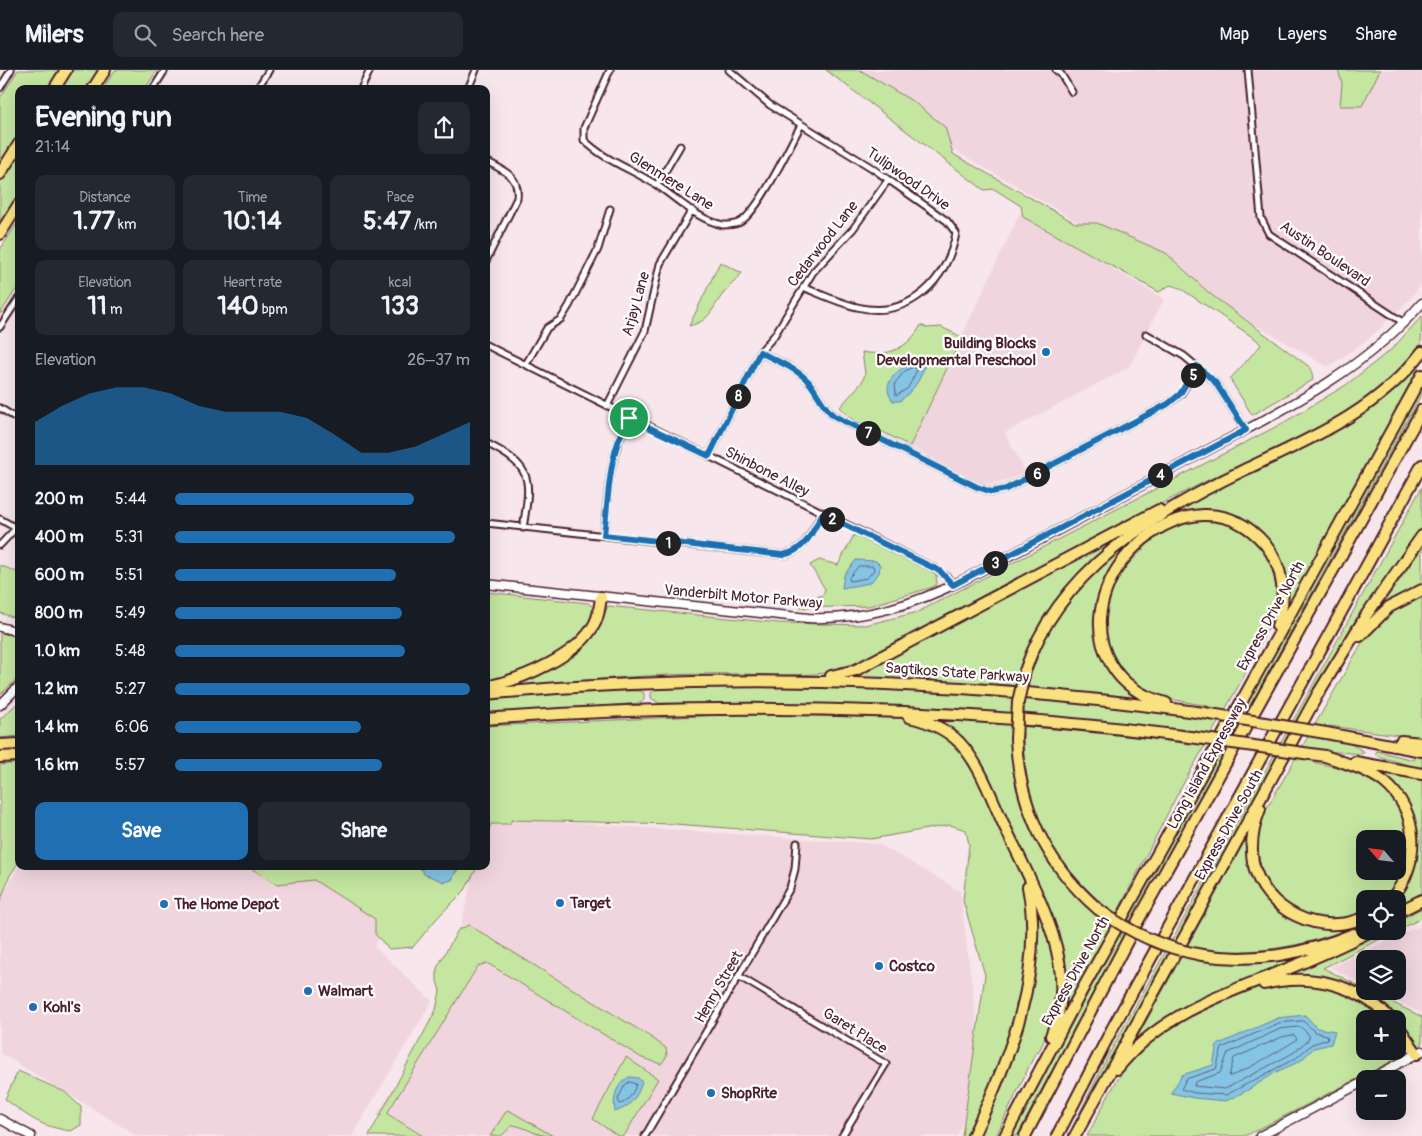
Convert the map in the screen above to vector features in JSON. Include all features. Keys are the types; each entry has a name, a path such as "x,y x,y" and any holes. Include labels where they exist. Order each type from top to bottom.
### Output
{"highway":[{"path":"57,85 66,70"},
{"path":"96,85 105,70"},
{"path":"0,174 15,150"},
{"path":"0,234 15,210"},
{"path":"752,680 793,675 833,676 851,672 1122,528 1201,492 1353,416 1391,385 1422,352"},
{"name":"Express Drive North","path":"1005,1136 1032,1083 1422,375"},
{"name":"Long Island Expressway","path":"1025,1136 1134,928 1422,410"},
{"path":"1057,1136 1112,1029 1422,465"},
{"path":"1201,492 1138,531 1080,579 1059,604 1047,623 1025,671 1018,702 1016,740 1022,788 1037,831 1068,879 1098,909 1143,937 1171,948 1202,955 1237,958 1281,954 1328,943 1356,932"},
{"path":"1204,713 1155,700 1135,690 1118,674 1106,654 1100,630 1102,602 1115,574 1138,545 1168,522 1195,515 1224,518 1244,526 1256,535 1267,547 1276,562 1282,586 1282,612 1268,653"},
{"name":"Express Drive South","path":"1075,1136 1331,672 1367,614 1422,536"},
{"path":"1331,672 1365,629 1381,614 1398,601 1422,590"},
{"path":"490,686 512,681 534,672 575,646 588,634 596,623 601,597"},
{"name":"Sagtikos State Parkway","path":"490,694 587,686 752,680 943,686 1065,696 1204,713 1326,733 1422,752"},
{"path":"490,719 667,710 778,708 878,711 1029,720 1190,737 1325,756 1422,774"},
{"path":"878,711 928,722 947,732 963,746 984,781 1022,862 1050,930 1059,960 1062,981 1056,1022 1032,1083"},
{"path":"1326,733 1422,743"},
{"path":"0,745 15,744"},
{"path":"0,758 15,756"},
{"path":"1325,756 1377,777 1390,787 1404,808 1410,824 1412,852 1406,877 1397,890"},
{"path":"1270,781 1252,835 1254,863 1264,888 1284,908 1307,921 1326,925 1356,919"},
{"path":"973,1136 1003,1064 1028,984 1032,958 1032,922 1022,862"},
{"path":"1406,909 1422,900"},
{"path":"1088,1111 1116,1069 1138,1044 1173,1018 1203,1003 1312,959 1356,938"},
{"path":"1203,1003 1274,981 1308,979 1330,982 1349,989 1380,1010"},
{"path":"1406,1035 1420,1052"}],"main road":[{"name":"Vanderbilt Motor Parkway","path":"490,584 797,618 865,616 891,610 921,600 953,585 1246,430 1339,376 1378,347 1422,303"},
{"path":"0,627 15,631"},
{"path":"0,704 15,690"},
{"path":"1387,1070 1420,1052"},
{"path":"1260,1136 1356,1086"},
{"path":"0,1119 31,1136"}],"street":[{"path":"0,88 12,70"},
{"path":"156,85 165,70"},
{"path":"260,85 269,70"},
{"path":"363,85 370,70"},
{"path":"470,85 476,70"},
{"name":"Glenmere Lane","path":"610,70 584,128 584,140 594,150 657,185 692,210 713,222 726,225 739,223 761,198 801,125"},
{"name":"Tulipwood Drive","path":"729,70 770,105 888,180 947,221 956,233 950,259 941,276 919,297 903,305 883,310 858,308 802,287"},
{"path":"1056,70 1061,74 1072,92"},
{"name":"Austin Boulevard","path":"1248,70 1261,218 1269,234 1404,322"},
{"path":"657,185 680,146"},
{"path":"490,163 509,173 516,181 518,190 517,198 490,253"},
{"name":"Cedarwood Lane","path":"709,456 760,352 774,336 802,287 813,272 853,229 888,180"},
{"path":"526,364 547,328 561,319 569,306 598,249 610,209"},
{"name":"Arjay Lane","path":"607,406 645,331 660,264 692,210"},
{"path":"0,327 15,304"},
{"path":"1146,334 1184,356 1215,382 1246,430"},
{"name":"Shinbone Alley","path":"490,347 629,418 940,571 953,585"},
{"path":"760,352 795,371 806,380 824,408 834,416 947,473 992,492 1006,489 1168,404 1180,394 1197,366"},
{"path":"0,408 15,417"},
{"path":"604,535 613,454 629,418"},
{"path":"490,445 515,459 524,469 528,496 523,528"},
{"path":"490,524 783,555 801,548 809,539 822,514"},
{"path":"0,519 15,525"},
{"path":"0,546 15,528"},
{"name":"Henry Street","path":"645,1136 740,977 790,888 795,869 797,843"},
{"name":"Garet Place","path":"740,977 886,1064 842,1136"}],"shaded area":[{"path":"838,70 1422,70 1422,283 1411,298 1371,337 1328,367 942,143"},
{"name":"Building Blocks Developmental Preschool","path":"1020,213 1164,299 1129,367 1005,433 1026,473 1004,481 983,485 910,446"},
{"path":"490,817 879,844 960,891 976,1019 972,1102 957,1136 409,1136 377,1115 483,942 461,926 474,870 490,870"},
{"path":"17,870 307,870 392,916 374,946 432,1001 352,1136 138,1136 0,1053 0,899"},
{"path":"1422,925 1422,1014 1395,1000 1406,1000 1406,950 1367,950 1389,940 1406,940 1406,932"},
{"path":"1356,955 1356,980 1330,967"}],"green space":[{"path":"18,70 62,70 53,85 15,85 15,143 0,167 0,98"},
{"path":"72,70 100,70 91,85 63,85"},
{"path":"115,70 157,70 148,85 106,85"},
{"path":"826,70 860,70 914,102 945,127 953,154 1075,223 1097,223 1166,253 1209,293 1311,368 1313,380 1252,415 1230,379 1261,345 1257,340 1180,288 1170,285 1159,292 1023,217 1021,206 994,189 984,190"},
{"path":"1338,70 1380,70 1362,106 1340,106 1342,83"},
{"path":"15,158 15,203 0,227 0,182"},
{"path":"15,226 15,291 0,314 0,250"},
{"path":"720,262 742,273 725,291 706,318 689,326"},
{"path":"1422,316 1421,347 1392,379 1362,403 1337,419 1208,480 1108,531 849,669 794,675 719,674 649,676 496,689 576,651 597,629 608,606 778,623 866,625 918,612 1283,423 1346,385 1393,348"},
{"path":"921,325 927,328 941,327 962,337 910,446 877,429 855,422 840,407 862,382 865,374 862,352 880,353 896,349 910,340"},
{"path":"1416,367 1419,368 1289,605 1284,571 1274,549 1256,529 1237,517 1215,511 1191,511 1163,522 1103,589 1098,607 1097,637 1106,660 1143,698 1007,685 843,677 1090,549 1122,536 1075,579 1050,611 1039,628 1022,669 1032,672 1048,629 1069,597 1118,552 1195,499 1350,423 1395,390"},
{"path":"1422,388 1422,393 1133,918 1017,1136 1012,1136 1129,916"},
{"path":"1422,487 1422,528 1338,652 1072,1128 1109,1054"},
{"path":"1205,518 1233,525 1258,542 1272,565 1277,595 1273,618 1243,678 1177,795 1116,915 1096,898 1069,870 1045,835 1031,797 1024,755 1023,732 1012,732 1014,763 1019,791 1037,840 1051,862 1068,883 1088,904 1112,924 1066,1009 1064,1009 1066,974 1056,932 1001,805 971,750 935,720 940,718 1062,726 1190,744 1192,732 1008,713 852,705 659,703 651,698 651,693 656,689 765,683 1028,696 1206,717 1208,706 1159,697 1134,685 1117,665 1106,637 1107,602 1120,573 1155,537 1178,523"},
{"path":"854,535 936,574 937,584 933,587 869,606 800,608 802,601 823,595 825,589 810,565 819,560 838,565"},
{"path":"1422,548 1422,587 1382,607 1383,604"},
{"path":"0,565 15,571 15,618 0,613"},
{"path":"490,592 588,603 596,609 587,631 559,654 537,667 490,683"},
{"path":"1422,597 1422,738 1329,726 1327,737 1349,743 1365,752 1361,754 1315,750 1313,762 1362,773 1385,789 1400,809 1405,820 1409,831 1409,853 1406,863 1406,830 1356,830 1356,880 1398,880 1391,890 1356,890 1356,915 1333,919 1316,917 1301,912 1287,904 1275,893 1266,879 1260,863 1258,850 1262,819 1363,641 1392,611"},
{"path":"0,633 15,636 15,681 0,695"},
{"path":"571,690 641,691 644,693 644,700 640,703 490,715 490,698"},
{"path":"15,706 15,736 0,738 0,719"},
{"path":"743,714 901,718 919,723 945,736 971,766 1001,822 1024,882 1029,912 1029,941 1021,999 1004,1055 970,1136 962,1136 985,975 963,901 969,845 966,830 950,825 871,839 675,824 512,820 509,824 491,824 490,827 490,726"},
{"path":"1377,751 1414,760 1414,754 1422,756 1422,769 1377,756 1375,754"},
{"path":"15,763 15,868 10,875 0,902 0,765"},
{"path":"1384,771 1422,778 1422,895 1406,903 1406,890 1401,890 1411,873 1413,818 1381,776"},
{"path":"1249,833 1262,890 1304,923 1356,922 1356,926 1344,931 1286,947 1247,951 1203,951 1202,961 1248,964 1314,954 1183,1007 1137,1038"},
{"path":"254,870 432,870 457,872 457,870 476,870 465,890 438,917 413,947 389,949 375,934 375,919 314,880 277,884"},
{"path":"1422,908 1422,918 1406,926 1406,917"},
{"path":"1040,912 1053,951 1056,968 1058,983 1054,1015 1038,1053 1036,1052 996,1136 978,1136 1032,984 1037,939 1036,914"},
{"path":"469,925 649,1036 666,1048 667,1056 661,1064 642,1058 487,963 478,966 388,1112 389,1115 423,1136 369,1136 436,1010 440,991 437,981 437,968 458,930"},
{"path":"1361,940 1378,940 1323,968 1356,984 1356,1000 1387,1000 1422,1017 1422,1046 1406,1054 1406,1010 1356,1010 1356,1060 1394,1060 1375,1070 1356,1070 1356,1080 1245,1136 1087,1136 1128,1064 1153,1037 1173,1022 1218,999 1290,973 1337,953"},
{"path":"626,1057 658,1079 624,1136 618,1136 593,1119"},
{"path":"18,1071 65,1092 81,1107 81,1125 71,1131 51,1127 28,1116 5,1099"},
{"path":"507,1110 553,1136 541,1135 513,1125 501,1136 490,1136"}],"water":[{"path":"926,357 921,376 914,387 900,401 893,401 888,386 891,379 904,367"},
{"path":"856,560 876,561 880,565 879,573 870,583 842,588 844,575"},
{"path":"422,870 456,870 452,880 444,882 424,874"},
{"path":"1305,1015 1317,1028 1335,1031 1331,1044 1314,1048 1299,1062 1278,1071 1226,1101 1194,1098 1171,1093 1182,1075 1213,1065 1217,1045 1278,1018"},
{"path":"629,1077 638,1078 642,1082 640,1088 629,1105 615,1112 616,1092 624,1080"}],"place":[{"name":"Building Blocks Developmental Preschool","path":"1046,352"},
{"name":"Target","path":"560,903"},
{"name":"The Home Depot","path":"164,904"},
{"name":"Costco","path":"879,966"},
{"name":"Walmart","path":"308,991"},
{"name":"Kohl's","path":"33,1007"},
{"name":"ShopRite","path":"711,1093"}],"route":[{"path":"760,352 795,371 806,380 814,389 824,408 834,416 947,473 992,492 1006,489 1056,464 1168,404 1189,383 1197,366 1215,382 1246,430 953,585 940,571 822,514 809,539 801,548 783,555 604,535 613,454 629,418 709,456 760,352"}]}
